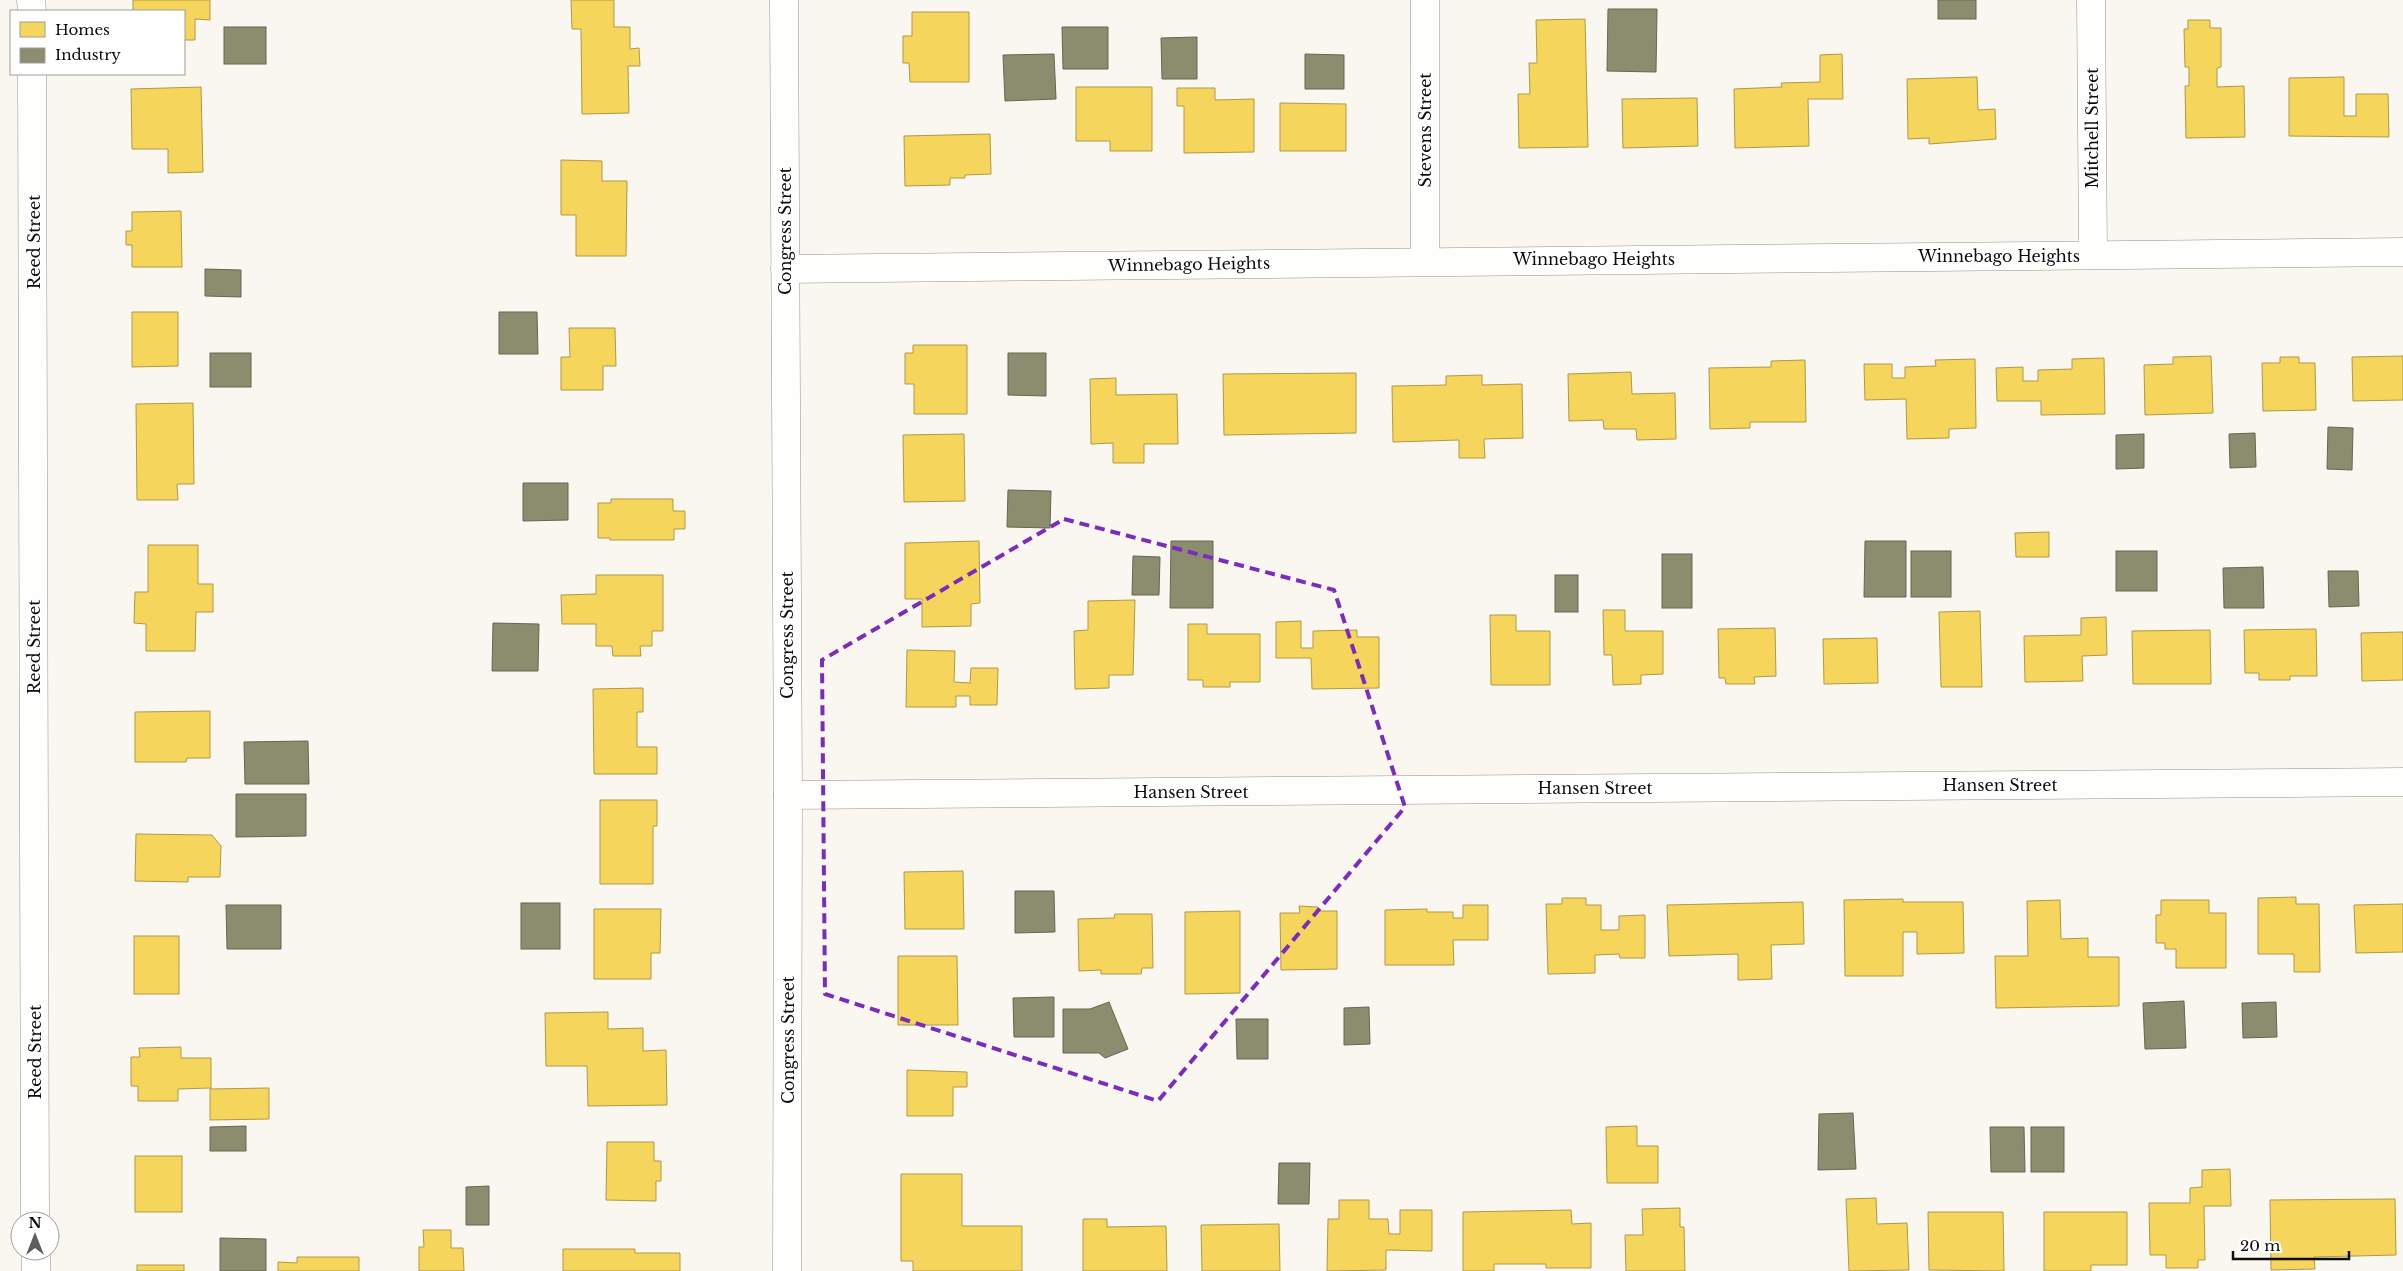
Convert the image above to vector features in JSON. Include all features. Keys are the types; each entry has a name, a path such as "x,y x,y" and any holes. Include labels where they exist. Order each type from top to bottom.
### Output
{"street":[{"name":"Congress Street","path":"784,0 788,796 787,1271"},
{"name":"Stevens Street","path":"1425,0 1425,261"},
{"name":"Mitchell Street","path":"2091,0 2093,255"},
{"name":"Reed Street","path":"32,75 36,1211"},
{"name":"Winnebago Heights","path":"785,269 2403,252"},
{"name":"Hansen Street","path":"788,796 2403,782"}],"highlighted area":[{"path":"1064,519 1334,590 1405,807 1158,1101 825,994 822,660"}],"building: Homes":[{"path":"133,0 210,0 210,20 195,19 195,40 185,40 185,10 133,10"},
{"path":"571,0 614,0 614,27 630,27 630,49 639,48 640,66 628,66 629,113 582,114 581,29 572,29"},
{"path":"912,12 969,12 969,82 910,82 909,63 903,63 903,36 912,36"},
{"path":"1585,19 1588,147 1519,148 1518,94 1530,94 1529,63 1537,63 1536,20"},
{"path":"2188,20 2210,20 2210,28 2221,28 2221,67 2217,68 2217,87 2244,86 2245,137 2186,138 2185,86 2189,86 2189,67 2185,67 2184,29 2188,29"},
{"path":"1842,54 1843,99 1808,99 1809,146 1735,148 1734,89 1782,87 1781,83 1820,82 1820,55"},
{"path":"1977,77 1978,110 1995,109 1996,139 1929,144 1929,138 1908,139 1907,79"},
{"path":"2344,77 2344,116 2356,116 2356,94 2388,94 2389,137 2289,136 2289,78"},
{"path":"201,87 203,172 168,173 168,149 132,149 131,89"},
{"path":"1076,87 1152,87 1152,151 1110,151 1110,141 1076,141"},
{"path":"1177,88 1215,88 1215,100 1254,99 1254,152 1184,153 1184,106 1177,106"},
{"path":"1697,98 1698,146 1623,148 1622,99"},
{"path":"1280,103 1346,104 1346,151 1280,151"},
{"path":"990,134 991,174 965,175 965,178 950,178 950,185 905,186 904,136"},
{"path":"561,160 602,161 602,181 627,181 626,256 576,256 576,215 561,215"},
{"path":"181,211 182,267 132,267 132,245 126,245 126,231 132,231 132,212"},
{"path":"132,312 178,312 178,366 132,367"},
{"path":"569,328 615,328 616,366 603,366 603,390 561,390 561,357 570,357"},
{"path":"913,345 967,345 967,414 914,414 914,384 905,384 905,353 913,353"},
{"path":"2211,356 2213,413 2145,415 2144,365 2173,364 2173,357"},
{"path":"2403,356 2403,400 2353,401 2352,357"},
{"path":"2280,357 2299,357 2299,363 2315,363 2316,410 2263,411 2262,363 2280,363"},
{"path":"2104,358 2105,414 2041,415 2041,401 1997,401 1996,368 2023,367 2023,381 2038,381 2038,370 2072,369 2072,359"},
{"path":"1975,359 1976,428 1949,429 1949,438 1907,439 1906,399 1865,400 1864,364 1892,364 1892,378 1905,378 1905,367 1936,366 1935,360"},
{"path":"1805,360 1806,422 1750,422 1750,428 1710,429 1709,368 1771,367 1771,361"},
{"path":"1631,372 1632,394 1675,393 1676,439 1637,440 1636,429 1604,429 1603,420 1569,421 1568,374"},
{"path":"1356,373 1356,433 1224,435 1223,374"},
{"path":"1482,375 1482,385 1522,384 1523,438 1484,439 1485,458 1459,458 1459,440 1393,442 1392,386 1446,385 1446,376"},
{"path":"1116,378 1116,395 1177,394 1178,444 1144,444 1144,463 1113,463 1113,443 1091,444 1090,379"},
{"path":"193,403 194,484 177,484 178,500 137,500 136,404"},
{"path":"964,434 965,501 904,502 903,435"},
{"path":"611,499 673,499 673,511 685,511 685,529 674,529 674,540 610,540 610,538 598,538 598,503 611,503"},
{"path":"2049,532 2049,557 2016,557 2015,533"},
{"path":"979,541 980,603 971,604 971,626 922,627 922,599 905,599 905,543"},
{"path":"148,545 198,545 198,584 213,584 213,612 196,612 195,651 146,651 146,624 134,623 135,592 148,592"},
{"path":"596,575 663,575 663,631 652,631 652,646 640,646 641,656 613,656 612,646 596,646 596,624 562,624 561,595 596,594"},
{"path":"1135,600 1133,675 1109,675 1109,688 1075,689 1074,631 1088,630 1088,601"},
{"path":"1603,610 1625,610 1625,631 1663,631 1663,674 1641,675 1641,684 1613,685 1612,655 1604,655"},
{"path":"1980,611 1982,687 1941,687 1939,612"},
{"path":"1490,615 1516,615 1516,631 1550,631 1550,685 1491,685"},
{"path":"2106,617 2107,655 2082,656 2083,681 2025,682 2024,636 2081,635 2081,618"},
{"path":"1301,621 1301,648 1313,648 1313,631 1357,630 1357,637 1379,637 1379,688 1312,689 1311,658 1276,658 1276,622"},
{"path":"1188,624 1207,624 1207,634 1260,634 1260,682 1230,682 1230,687 1203,687 1203,680 1188,680"},
{"path":"1775,628 1776,676 1754,677 1755,684 1726,684 1725,678 1719,678 1718,629"},
{"path":"2316,629 2317,676 2290,676 2290,680 2259,680 2259,673 2245,673 2244,630"},
{"path":"2210,630 2211,684 2133,684 2132,631"},
{"path":"2403,632 2403,680 2362,681 2361,633"},
{"path":"1877,638 1878,683 1824,684 1823,639"},
{"path":"907,650 955,651 954,682 970,683 971,668 998,668 997,705 970,705 970,696 956,696 956,707 906,707"},
{"path":"643,688 643,712 637,712 637,747 657,747 657,774 594,774 593,689"},
{"path":"210,711 210,758 187,758 186,762 135,762 135,712"},
{"path":"600,800 657,800 657,826 653,826 653,884 600,884"},
{"path":"136,834 212,835 221,846 220,877 188,877 188,882 135,881"},
{"path":"963,871 964,929 905,929 904,872"},
{"path":"2296,897 2296,904 2319,904 2320,972 2294,972 2294,954 2258,954 2258,898"},
{"path":"1562,898 1586,898 1586,905 1601,905 1601,930 1619,930 1619,916 1645,915 1645,958 1620,958 1619,954 1595,955 1595,973 1548,974 1546,904 1562,904"},
{"path":"1903,899 1903,902 1963,902 1964,953 1917,954 1917,932 1903,932 1903,976 1845,976 1844,900"},
{"path":"2060,900 2061,939 2088,938 2088,957 2119,957 2119,1006 1996,1008 1995,956 2028,956 2027,901"},
{"path":"2161,900 2209,900 2209,913 2226,913 2226,968 2176,968 2176,949 2165,949 2165,943 2156,943 2156,915 2161,915"},
{"path":"1803,902 1804,944 1771,945 1772,979 1738,980 1738,954 1669,956 1667,905"},
{"path":"2403,904 2403,952 2356,953 2354,905"},
{"path":"1463,905 1488,905 1488,940 1453,940 1454,965 1385,965 1385,910 1427,909 1427,912 1453,912 1453,918 1463,918"},
{"path":"1299,906 1318,907 1318,911 1337,911 1337,969 1281,970 1280,913 1300,913"},
{"path":"594,909 661,909 660,953 651,953 651,979 594,979"},
{"path":"1240,911 1240,993 1185,994 1185,912"},
{"path":"1115,914 1152,914 1153,968 1142,968 1141,974 1101,974 1101,970 1079,971 1078,919 1114,918"},
{"path":"134,936 179,936 179,994 134,994"},
{"path":"898,956 957,956 958,1025 898,1025"},
{"path":"608,1012 608,1029 643,1028 643,1051 666,1050 667,1105 588,1106 587,1066 546,1066 545,1013"},
{"path":"181,1047 181,1058 211,1058 211,1089 269,1088 269,1119 210,1120 210,1088 178,1089 178,1101 138,1101 138,1086 131,1086 131,1057 140,1057 139,1048"},
{"path":"907,1070 967,1072 967,1087 953,1087 953,1116 907,1116"},
{"path":"1637,1126 1637,1146 1658,1146 1658,1183 1607,1183 1606,1127"},
{"path":"607,1142 654,1142 654,1161 661,1161 661,1181 656,1181 656,1201 606,1200"},
{"path":"135,1156 182,1156 182,1212 135,1212"},
{"path":"2230,1169 2231,1206 2204,1206 2205,1260 2198,1260 2198,1268 2166,1268 2166,1255 2150,1255 2149,1203 2190,1203 2190,1188 2202,1187 2202,1170"},
{"path":"901,1174 962,1174 962,1226 1022,1226 1022,1271 913,1271 913,1261 901,1261"},
{"path":"1876,1198 1877,1224 1907,1223 1909,1270 1849,1271 1846,1199"},
{"path":"2395,1199 2396,1255 2314,1257 2315,1269 2271,1270 2270,1200"},
{"path":"1339,1200 1369,1200 1369,1219 1388,1219 1389,1234 1400,1234 1400,1210 1432,1210 1432,1251 1386,1250 1386,1270 1327,1271 1328,1219 1339,1219"},
{"path":"1680,1208 1680,1227 1684,1227 1685,1271 1626,1271 1625,1235 1643,1235 1642,1209"},
{"path":"1571,1210 1572,1224 1591,1223 1591,1268 1546,1268 1546,1264 1494,1264 1494,1271 1463,1271 1463,1212"},
{"path":"1928,1212 2003,1212 2004,1271 1929,1270"},
{"path":"2044,1212 2127,1212 2127,1265 2091,1265 2091,1271 2044,1271"},
{"path":"1083,1219 1107,1219 1107,1227 1166,1226 1167,1271 1083,1271"},
{"path":"1279,1224 1280,1271 1202,1271 1201,1225"},
{"path":"423,1230 451,1230 451,1248 463,1248 464,1271 419,1271 419,1247 424,1247"},
{"path":"563,1249 635,1249 635,1253 680,1253 680,1271 563,1271"},
{"path":"297,1257 359,1257 359,1271 278,1271 278,1262 297,1263"},
{"path":"137,1265 184,1265 184,1271 137,1271"}],"building: Industry":[{"path":"1938,0 1976,0 1976,19 1938,19"},
{"path":"1608,9 1657,9 1656,72 1607,71"},
{"path":"224,27 266,27 266,64 224,64"},
{"path":"1062,27 1108,27 1108,69 1063,69"},
{"path":"1197,37 1197,79 1162,79 1161,38"},
{"path":"1054,54 1056,99 1005,101 1003,55"},
{"path":"1305,54 1344,55 1344,89 1305,89"},
{"path":"205,269 241,270 241,297 205,296"},
{"path":"499,312 537,312 538,354 499,354"},
{"path":"210,353 251,353 251,387 210,387"},
{"path":"1008,353 1046,353 1046,396 1008,395"},
{"path":"2328,427 2353,428 2352,470 2327,469"},
{"path":"2255,433 2256,467 2230,468 2229,434"},
{"path":"2144,434 2144,468 2116,469 2116,435"},
{"path":"523,483 568,483 568,520 523,521"},
{"path":"1008,490 1051,491 1050,528 1007,527"},
{"path":"1171,541 1213,541 1213,608 1170,608"},
{"path":"1865,541 1906,541 1906,597 1864,597"},
{"path":"1911,551 1951,551 1951,597 1911,597"},
{"path":"2116,551 2157,551 2157,591 2116,591"},
{"path":"1662,554 1692,554 1692,608 1662,608"},
{"path":"1133,556 1160,557 1159,595 1132,595"},
{"path":"2263,567 2264,608 2224,608 2223,568"},
{"path":"2328,571 2358,571 2359,606 2329,607"},
{"path":"1555,575 1578,575 1578,612 1555,612"},
{"path":"493,623 539,624 538,671 492,671"},
{"path":"308,741 309,784 245,784 244,742"},
{"path":"236,794 306,794 306,836 236,837"},
{"path":"1015,891 1054,891 1055,932 1015,933"},
{"path":"521,903 560,903 560,949 521,949"},
{"path":"226,905 281,905 281,949 227,949"},
{"path":"1054,997 1054,1037 1014,1037 1013,998"},
{"path":"2184,1001 2186,1048 2145,1049 2143,1003"},
{"path":"1109,1002 1128,1049 1105,1058 1099,1053 1063,1053 1063,1009 1090,1009"},
{"path":"2276,1002 2277,1037 2243,1038 2242,1003"},
{"path":"1369,1007 1370,1044 1344,1045 1344,1008"},
{"path":"1236,1019 1268,1019 1268,1059 1237,1059"},
{"path":"1853,1113 1856,1169 1818,1170 1819,1114"},
{"path":"246,1126 246,1151 210,1151 210,1127"},
{"path":"1990,1127 2024,1127 2025,1172 1991,1172"},
{"path":"2031,1127 2064,1127 2064,1172 2031,1172"},
{"path":"1279,1163 1310,1163 1309,1204 1278,1204"},
{"path":"489,1186 489,1225 466,1225 466,1187"},
{"path":"220,1238 266,1239 266,1271 220,1271"}]}
